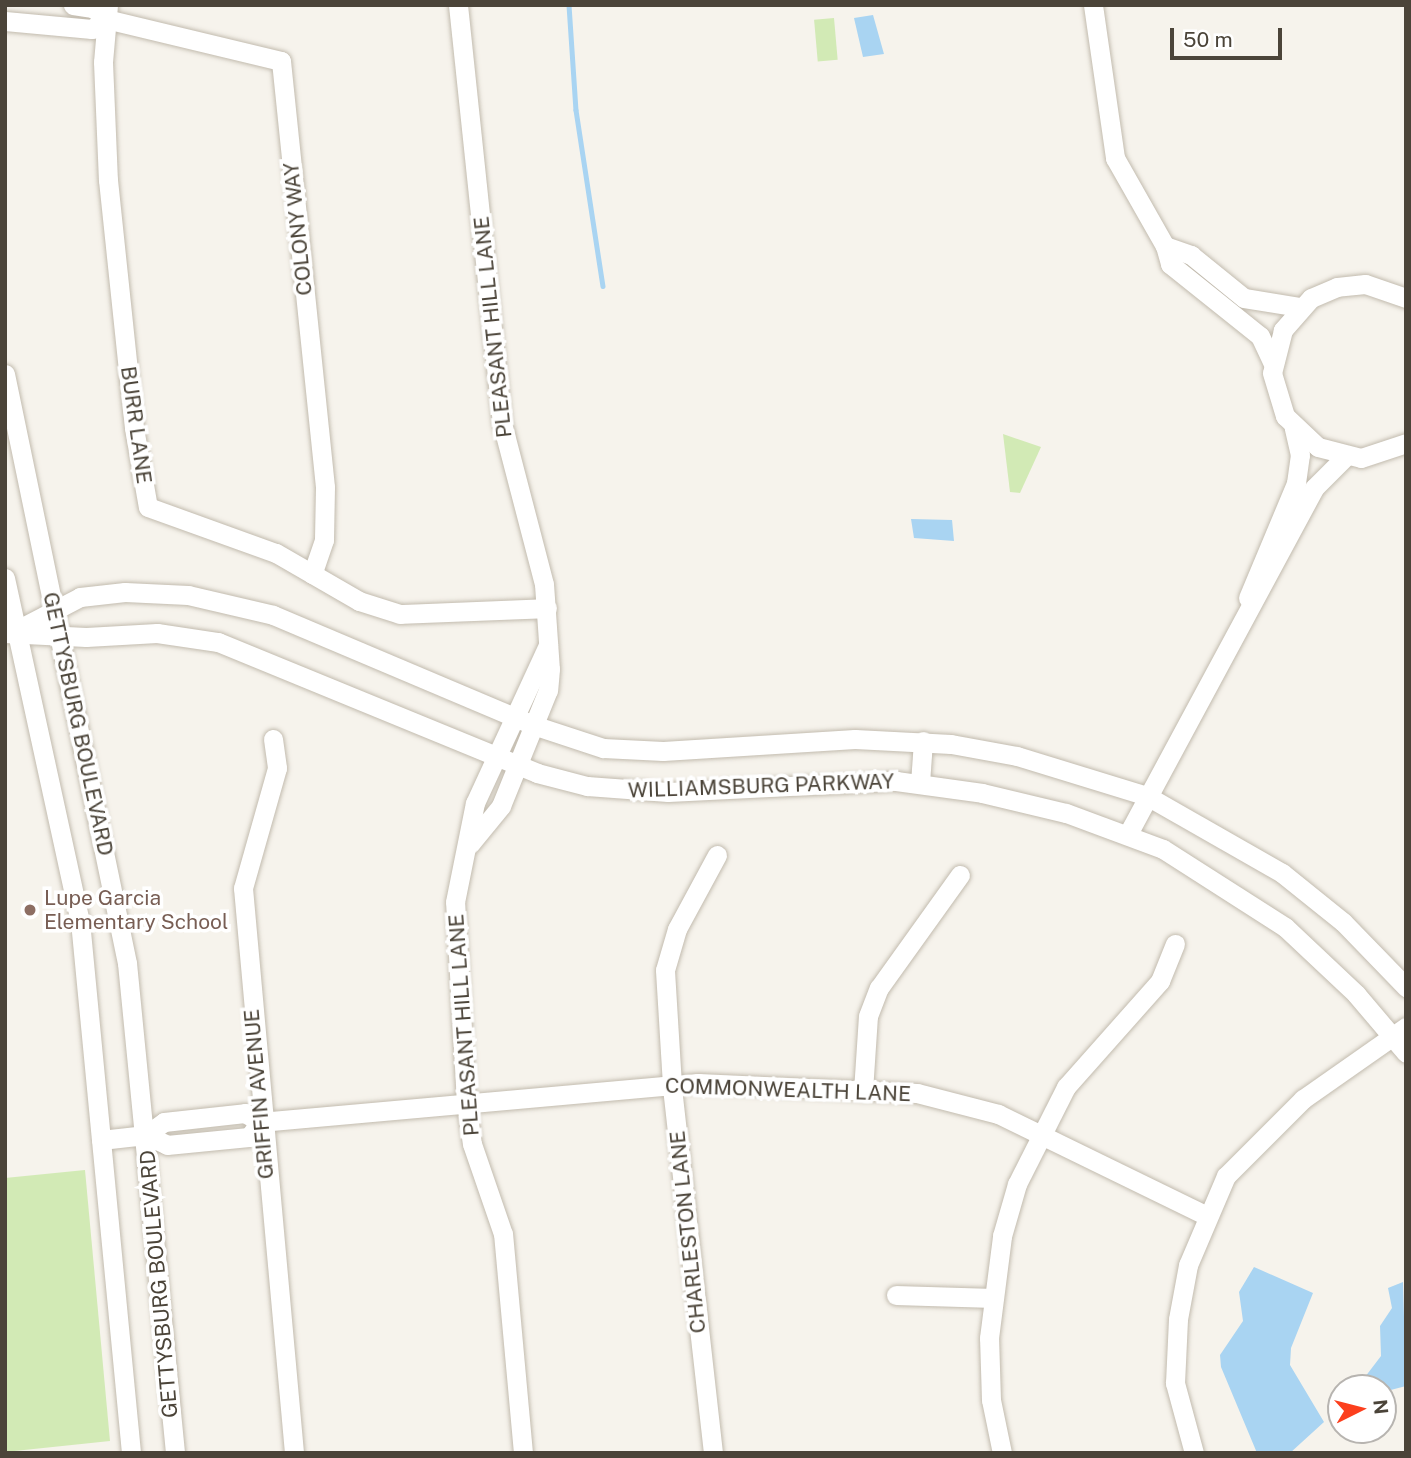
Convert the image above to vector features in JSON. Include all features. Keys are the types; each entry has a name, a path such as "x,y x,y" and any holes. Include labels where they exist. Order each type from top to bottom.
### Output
{"street":[{"name":"COLONY WAY","path":"73,5 93,8 281,61 325,487 324,540 312,574"},
{"name":"PLEASANT HILL LANE","path":"458,5 502,424 547,608 548,645 548,690 500,806 470,844"},
{"path":"1093,5 1115,158 1166,246 1177,272 1260,336 1273,365 1279,402 1294,428 1300,455 1296,482 1262,554 1235,635"},
{"name":"COLONY WAY","path":"5,21 92,29 107,12"},
{"name":"BURR LANE","path":"107,12 108,180 134,428 148,508 252,543 359,601 400,614 547,608"},
{"path":"1166,246 1191,255 1244,298 1300,307"},
{"path":"1273,365 1283,330 1300,307 1323,292 1351,284 1379,286 1406,298"},
{"name":"GETTYSBURG BOULEVARD","path":"5,374 127,963 146,1135 174,1453"},
{"path":"1294,428 1318,447 1346,456 1374,456 1404,446"},
{"path":"1128,834 1314,488 1346,456"},
{"name":"GETTYSBURG BOULEVARD","path":"5,578 11,632 80,921 131,1453"},
{"name":"WILLIAMSBURG PARKWAY","path":"11,632 80,597 125,592 232,603 295,624 533,725 623,751 855,738 923,741 1017,756 1147,796 1282,873 1343,922 1406,987"},
{"name":"WILLIAMSBURG PARKWAY","path":"11,632 156,632 218,642 559,780 639,792 852,780 920,783 1006,798 1128,834 1219,882 1285,927 1399,1032 1406,1053"},
{"name":"PLEASANT HILL LANE","path":"523,1453 503,1234 472,1144 466,1103 455,902 470,844 475,803 511,716 548,645"},
{"name":"GRIFFIN AVENUE","path":"273,739 277,768 243,888 260,1122 294,1453"},
{"path":"920,783 923,741"},
{"name":"CHARLESTON LANE","path":"713,1453 672,1085 666,970 677,929 717,855"},
{"path":"863,1091 868,1016 879,988 960,875"},
{"path":"1002,1453 992,1400 993,1298 1002,1236 1041,1135 1066,1087 1160,981 1175,944"},
{"path":"1194,1453 1175,1383 1178,1319 1188,1265 1226,1176 1272,1127 1399,1032"},
{"name":"COMMONWEALTH LANE","path":"101,1140 146,1135 164,1122 245,1113 260,1122 672,1085 863,1091 951,1099 1041,1135 1207,1216"},
{"path":"896,1295 993,1298"}],"green space":[{"path":"834,18 838,60 818,62 814,20"},
{"path":"1003,434 1041,447 1020,493 1010,492"},
{"path":"85,1170 110,1441 5,1452 5,1178"}],"water":[{"path":"873,15 884,54 863,57 854,18"},
{"path":"911,519 952,520 954,541 914,538"},
{"path":"1254,1267 1313,1293 1291,1348 1290,1365 1324,1422 1290,1453 1257,1453 1221,1367 1220,1355 1243,1321 1239,1292"},
{"path":"1403,1282 1406,1386 1397,1388 1397,1374 1367,1374 1381,1356 1380,1326 1392,1308 1388,1288"}],"waterway":[{"path":"569,5 576,110 603,286"}],"place":[{"name":"Lupe Garcia Elementary School","path":"30,910"}]}
